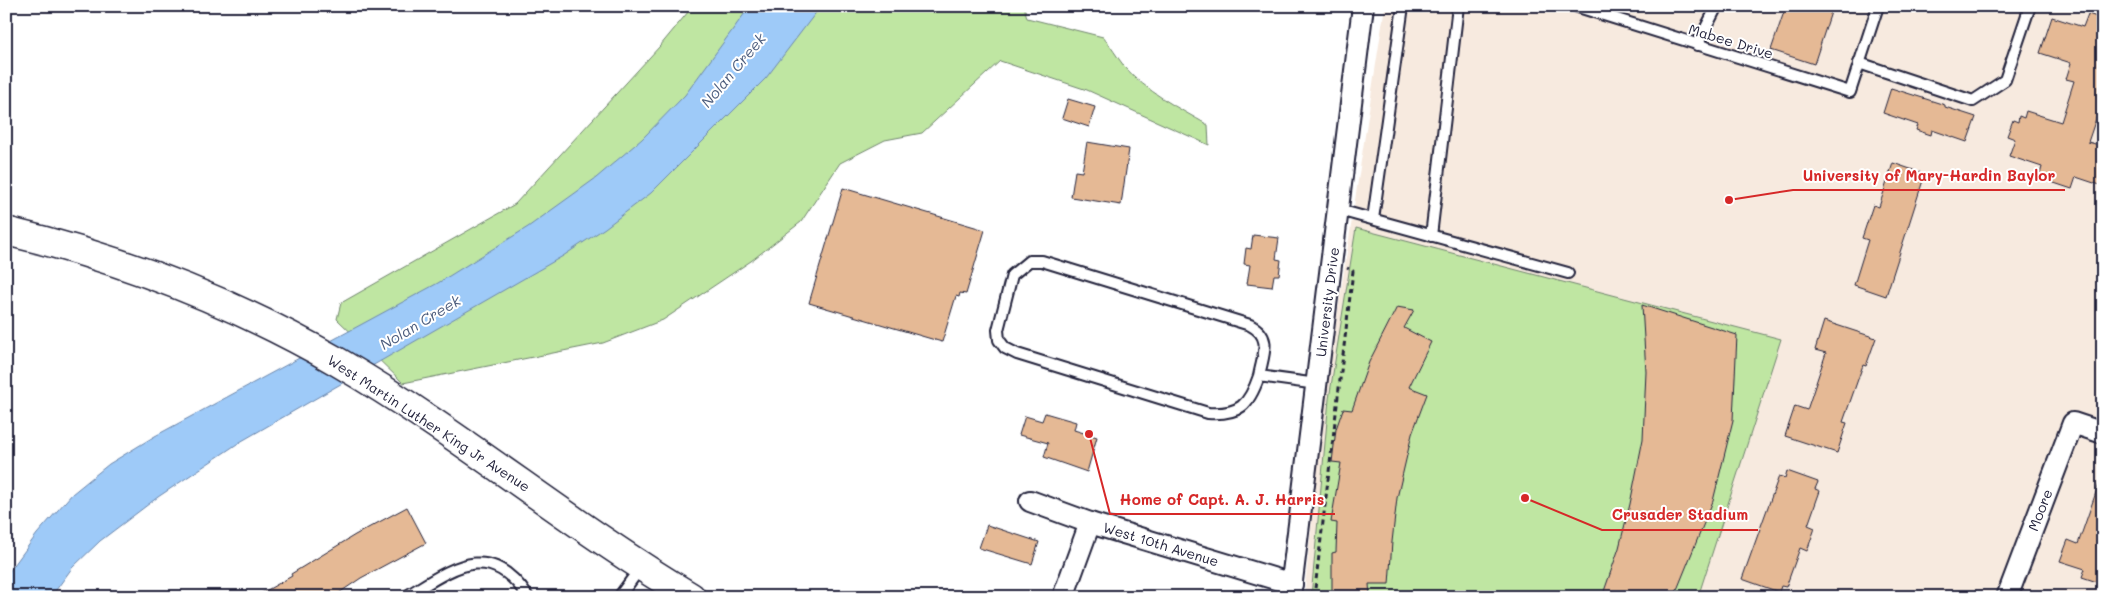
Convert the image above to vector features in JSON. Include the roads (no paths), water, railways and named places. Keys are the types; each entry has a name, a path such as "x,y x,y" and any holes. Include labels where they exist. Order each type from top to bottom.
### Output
{"street":[{"name":"University Drive","path":"1291,590 1363,6"},
{"name":"West Martin Luther King Jr Avenue","path":"6,231 99,255 152,274 211,298 293,338 345,366 452,435 641,567 691,597"},
{"name":"Moore","path":"2007,597 2073,423 2103,433"},
{"name":"West 10th Avenue","path":"1030,500 1090,524 1291,590"},
{"path":"1063,597 1090,524"}],"lane":[{"path":"1373,219 1402,6"},
{"path":"1431,236 1458,6"},
{"name":"Mabee Drive","path":"1575,6 1850,92 1859,63"},
{"path":"1697,45 1717,6"},
{"path":"1878,6 1859,63 1973,101 2005,80 2030,6"},
{"path":"1339,210 1568,273"},
{"path":"1029,261 1042,261 1250,325 1261,331 1265,338 1259,376 1252,397 1239,408 1226,414 1208,413 1017,354 1005,348 999,340 998,330 1012,275 1029,261"},
{"path":"1259,376 1317,384"},
{"path":"405,597 458,566 476,562 495,565 509,573 528,597"},
{"path":"619,597 641,567"}],"water":[{"name":"Nolan Creek","path":"750,6 821,6 766,78 651,193 605,228 563,256 240,442 158,497 100,541 72,568 51,597 6,597 6,576 37,534 72,494 109,464 155,436 438,283 528,227 596,178 642,139 685,95"}],"place":[{"name":"University of Mary-Hardin Baylor","path":"1729,200"},
{"name":"Home of Capt. A. J. Harris","path":"1089,434"},
{"name":"Crusader Stadium","path":"1525,498"}]}
